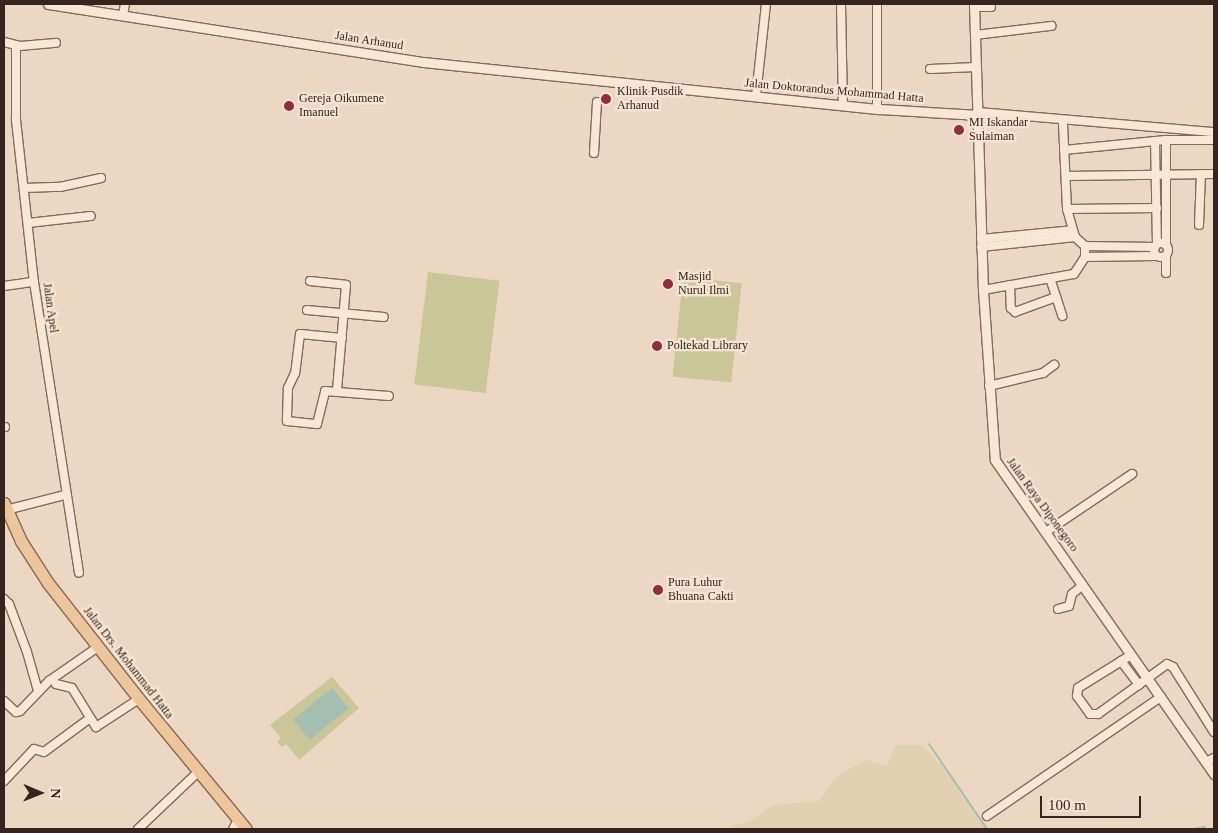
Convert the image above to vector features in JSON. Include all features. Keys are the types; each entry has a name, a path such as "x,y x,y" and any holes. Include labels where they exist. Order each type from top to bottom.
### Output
{"main road":[{"name":"Jalan Drs. Mohammad Hatta","path":"6,512 35,565 138,700 198,772 239,826"}],"street":[{"name":"Jalan Arhanud","path":"50,4 423,62 688,90"},
{"path":"122,15 125,4"},
{"path":"756,96 766,4"},
{"path":"841,4 843,105"},
{"path":"877,4 877,109"},
{"path":"974,6 991,7"},
{"name":"Jalan Raya Diponegoro","path":"974,6 979,114 983,290 995,460 1013,491 1046,532 1148,679 1210,760 1214,774"},
{"path":"975,35 1051,26"},
{"path":"4,42 16,45 56,43"},
{"name":"Jalan Apel","path":"16,45 16,120 34,282 79,573"},
{"path":"930,69 976,67"},
{"name":"Jalan Doktorandus Mohammad Hatta","path":"688,90 877,109 979,114"},
{"path":"594,152 597,102"},
{"path":"979,114 1214,132"},
{"path":"983,290 1074,274 1085,256 1085,246 1074,233 1067,209 1063,124"},
{"path":"1064,150 1166,140 1214,140"},
{"path":"1166,140 1166,245 1168,252 1166,256 1166,273"},
{"path":"1156,141 1156,249"},
{"path":"1066,176 1156,173 1214,174"},
{"path":"1199,225 1201,174"},
{"path":"24,188 60,187 101,178"},
{"path":"1067,209 1157,208"},
{"path":"28,224 92,216"},
{"path":"981,243 1074,233"},
{"path":"1085,256 1156,249 1166,245"},
{"path":"1085,246 1156,249 1166,256"},
{"path":"1050,278 1062,316"},
{"path":"310,281 346,285 338,390"},
{"path":"4,286 34,282"},
{"path":"1010,285 1011,308 1015,312 1056,297"},
{"path":"306,310 384,317"},
{"path":"342,338 300,334 295,373 288,388 286,419 289,422 317,424 323,393 338,390 389,396"},
{"path":"989,386 1040,374 1054,365"},
{"path":"1046,532 1132,474"},
{"path":"6,512 66,496"},
{"path":"1058,609 1069,606 1072,594 1083,585"},
{"path":"4,599 9,604 40,689"},
{"path":"4,700 18,712 40,689 53,682 98,647"},
{"path":"1131,655 1078,688 1078,696 1090,714 1098,714 1148,679 1164,664 1170,664 1214,732"},
{"path":"1121,661 1139,685"},
{"path":"53,682 72,688 89,719 96,726 138,700"},
{"path":"987,816 1161,697"},
{"path":"4,782 34,749 44,752 89,719"},
{"path":"138,829 198,772"}],"shaded area":[{"path":"428,272 499,281 486,393 414,384"},
{"path":"683,277 742,283 731,383 673,376"},
{"path":"332,677 359,708 299,760 286,744 282,747 277,742 281,738 270,725"},
{"path":"332,688 348,708 310,740 293,719"},
{"path":"896,745 922,745 952,776 987,829 732,829 734,825 750,821 773,805 819,801 837,776 866,760 887,766"}],"waterway":[{"path":"929,744 987,829"},
{"path":"1194,829 1205,827"}],"place":[{"name":"Klinik Pusdik Arhanud","path":"606,99"},
{"name":"Gereja Oikumene Imanuel","path":"289,106"},
{"name":"MI Iskandar Sulaiman","path":"959,130"},
{"name":"Masjid Nurul Ilmi","path":"668,284"},
{"name":"Poltekad Library","path":"657,346"},
{"name":"Pura Luhur Bhuana Cakti","path":"658,590"}]}
